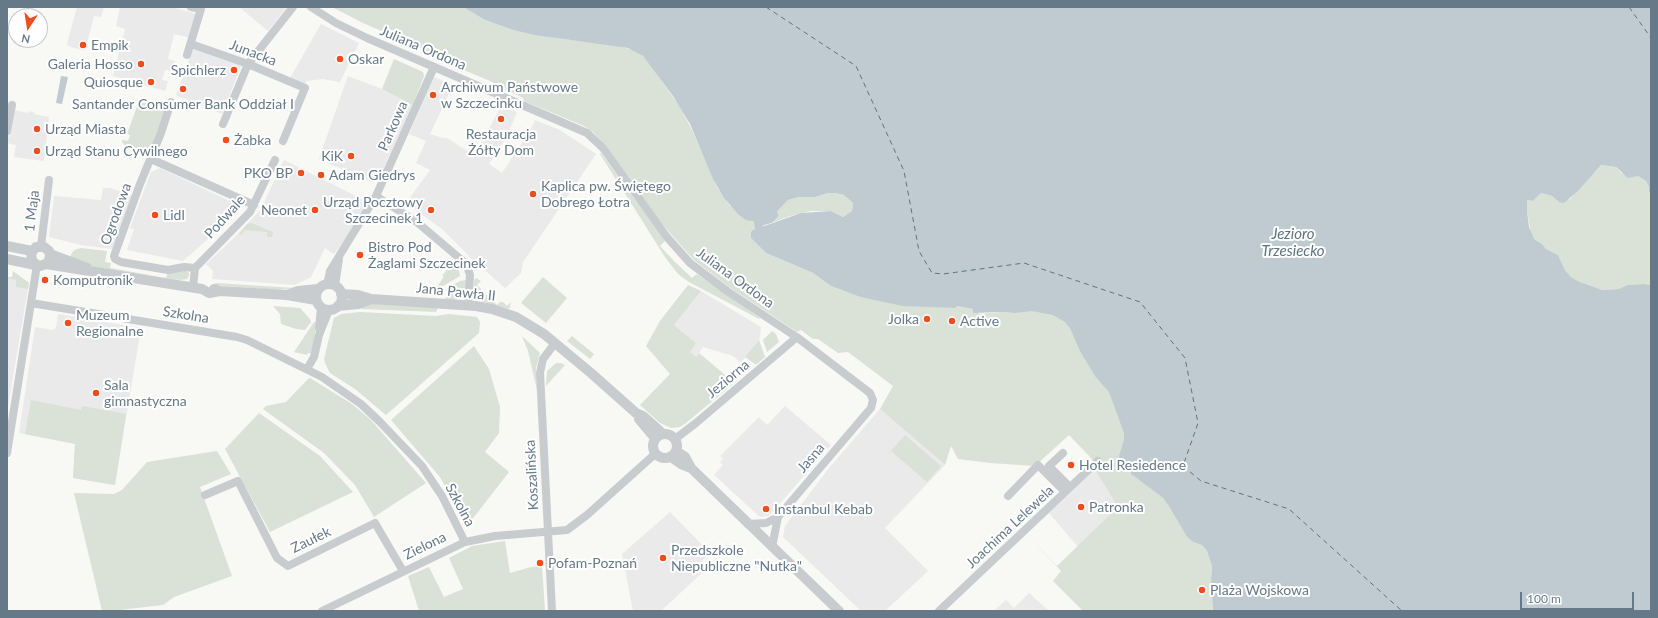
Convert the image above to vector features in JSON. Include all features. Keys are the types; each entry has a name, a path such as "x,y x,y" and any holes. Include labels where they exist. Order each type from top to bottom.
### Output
{"street":[{"path":"187,55 201,9 191,7"},
{"path":"223,124 248,64 293,7"},
{"name":"Juliana Ordona","path":"310,7 336,23 361,35 587,133 603,148 666,236 690,263 726,290 797,337 870,392 873,397 873,404 864,416"},
{"name":"Junacka","path":"191,44 248,64 305,88 283,141"},
{"name":"Parkowa","path":"330,289 339,258 376,196 434,67"},
{"name":"Ogrodowa","path":"171,102 151,159 115,251 115,259 121,262 168,270 184,267 195,268"},
{"path":"7,131 12,105"},
{"path":"151,159 254,206"},
{"name":"Podwale","path":"195,268 250,212 275,160"},
{"name":"1 Maja","path":"7,453 49,180"},
{"path":"376,196 418,223 464,262 470,275 468,305"},
{"name":"Jana Pawła II","path":"7,246 75,270 94,271 197,288 210,288 220,291 287,295 326,306 358,304 371,299"},
{"name":"Jana Pawła II","path":"7,259 37,257 47,248 50,254 94,271"},
{"name":"Jana Pawła II","path":"7,255 37,257"},
{"path":"195,268 197,288"},
{"path":"307,370 314,357 330,289"},
{"path":"326,306 341,302 330,289"},
{"name":"Jana Pawła II","path":"287,295 298,291 330,289 371,299 468,305 500,311 516,317 535,327 636,413 643,416 659,436"},
{"name":"Szkolna","path":"31,303 237,337 247,340 334,384 361,404 379,421 408,451 431,478 442,496 465,542"},
{"name":"Jeziorna","path":"675,439 696,424 797,337"},
{"name":"Koszalińska","path":"552,611 540,365 555,343"},
{"name":"Jasna","path":"772,547 778,517 864,416"},
{"path":"668,434 675,439 677,447 673,454 662,458 655,454 652,446 659,436 668,434"},
{"path":"1063,453 1049,466 1067,490"},
{"path":"547,531 567,530 573,527 655,454"},
{"path":"673,454 681,464 691,468 839,611"},
{"name":"Joachima Lelewela","path":"939,611 1098,461"},
{"path":"1008,496 1038,465 1067,490"},
{"name":"Zaułek","path":"205,495 238,481 277,558 288,566 375,522 403,571"},
{"path":"748,524 766,523 778,517"},
{"name":"Zielona","path":"322,611 465,542 495,536 547,531"}],"shaded area":[{"path":"77,7 104,7 101,17 94,16 85,51 68,46 67,44"},
{"path":"120,7 171,7 197,14 191,38 174,34 168,59 175,61 173,71 165,70 162,80 168,81 165,91 113,76 125,29 116,26"},
{"path":"239,7 287,7 268,31"},
{"path":"332,7 463,7 485,20 513,30 563,39 609,44 634,50 643,56 649,63 680,107 693,132 717,187 730,206 770,219 788,200 799,197 815,197 828,193 835,193 844,195 853,203 852,211 843,217 831,211 811,211 790,216 755,229 751,238 766,253 813,273 831,286 860,297 942,307 955,308 957,306 973,309 980,314 1001,312 1014,313 1039,298 1122,372 1131,474 1163,498 1187,537 1193,542 1202,545 1207,551 1212,566 1211,581 1213,611 1083,611 1053,581 1061,571 1027,534 1057,566 1118,507 1095,470 1092,459 1069,435 1035,466 958,459 951,446 945,465 880,409 893,386 848,352 838,353 818,339 813,339 801,330 797,332 729,287 694,260 662,224 641,195 642,193 638,188 636,188 607,147 593,132 584,126 524,101 523,98 490,81 427,56 426,50 363,23"},
{"path":"321,24 359,43 340,82 323,79 306,81 306,84 290,78"},
{"path":"193,49 241,66 222,114 176,95"},
{"path":"394,59 423,72 424,76 413,105 382,89"},
{"path":"348,76 382,89 413,105 378,179 375,182 371,182 319,159"},
{"path":"434,77 453,85 430,134 447,138 475,156 501,106 517,112 507,136 489,164 502,173 523,141 525,142 535,120 560,130 596,154 523,262 521,273 505,288 473,260 442,229 406,203 430,170 416,163 426,141 409,134"},
{"path":"139,101 167,110 151,149 147,149 146,152 130,149 128,150 122,142 122,140 128,141 130,135 127,134"},
{"path":"14,110 28,113 29,111 34,112 34,114 49,117 44,161 14,157 16,145 7,143"},
{"path":"601,153 665,241 660,246 674,261 692,278 697,274 760,318 759,319 689,282 678,274 665,257 600,154"},
{"path":"284,160 368,202 346,240 334,254 325,248 311,277 295,285 212,279 213,271 206,264 234,238 261,209"},
{"path":"1601,165 1616,167 1621,173 1638,176 1646,181 1649,187 1649,192 1651,193 1651,285 1627,285 1619,289 1601,290 1580,282 1571,277 1565,270 1558,255 1546,249 1542,244 1534,239 1531,234 1527,200 1533,201 1541,193 1552,196 1559,202 1570,199"},
{"path":"160,168 238,205 239,212 183,261 127,250 134,229 130,228 151,172"},
{"path":"103,188 110,188 133,196 113,249 81,245 49,237 54,196 101,200"},
{"path":"251,223 273,232 272,237 267,237 267,232 244,230 242,235 239,234 247,224"},
{"path":"81,248 107,251 105,262 111,263 110,268 162,277 94,267 69,258 74,250"},
{"path":"452,264 459,271 460,276 433,292 433,288 438,286 444,276 442,276"},
{"path":"185,270 189,273 187,279 180,280 166,278 167,274"},
{"path":"13,271 29,283 28,289 16,287 16,280 7,278 12,277"},
{"path":"543,277 567,298 546,323 521,303"},
{"path":"7,278 29,282 7,413"},
{"path":"476,278 481,281 477,285 497,305 500,302 503,302 507,306 511,302 509,309 477,300 473,292 474,280"},
{"path":"466,280 465,291 462,297 455,300 445,300 449,287 460,281"},
{"path":"216,283 295,288 277,290 213,285"},
{"path":"688,285 701,291 674,325 696,343 690,352 696,357 699,353 724,374 733,384 686,423 680,427 671,428 660,423 640,405 670,374 646,346 660,321"},
{"path":"701,291 761,327 760,338 741,363 733,356 703,347 696,357 689,352 696,343 674,325"},
{"path":"370,304 438,308 436,312 362,309 360,307"},
{"path":"273,306 300,308 311,322 305,330 296,329 281,324 280,314"},
{"path":"360,312 436,316 449,314 477,317 480,322 479,333 386,415 355,389 330,373 325,363 324,359 334,318 341,314"},
{"path":"58,314 141,328 115,485 73,478 75,444 19,433 35,327 53,330 56,328"},
{"path":"314,322 316,323 315,338 311,353 308,353 307,355 294,352"},
{"path":"772,331 776,334 779,342 767,352 763,340"},
{"path":"522,336 540,353 536,368 537,390 528,351"},
{"path":"572,336 594,354 590,359 567,341"},
{"path":"759,340 765,357 755,364 745,357"},
{"path":"474,346 489,369 500,407 499,433 485,452 509,472 467,526 440,477 391,420"},
{"path":"556,363 565,365 546,386 547,371"},
{"path":"310,378 352,404 371,420 426,483 374,517 355,485 324,453 263,409 266,406 286,402"},
{"path":"31,400 81,410 82,406 126,414 115,485 73,478 75,444 25,434"},
{"path":"785,406 831,445 769,516 760,517 714,475 723,465 720,462 723,459 720,456 759,417 767,425"},
{"path":"880,409 945,465 885,528 928,571 885,611 861,611 783,537 785,526 829,468"},
{"path":"259,413 320,456 353,492 270,532 225,449"},
{"path":"905,435 941,466 927,482 891,451"},
{"path":"217,451 231,474 200,487 232,576 174,597 163,605 102,611 74,493 114,494 122,490 147,462"},
{"path":"1095,470 1118,507 1078,547 1049,513"},
{"name":"Przedszkole Niepubliczne \"Nutka\"","path":"670,512 710,553 700,563 706,569 661,611 633,611 622,554"},
{"path":"505,541 510,573 531,567 542,566 545,611 419,611 408,576 429,567 444,597 463,589 449,558 472,546"},
{"path":"1029,593 1049,611 994,611 1006,600 1014,608"}],"water":[{"name":"Jezioro Trzesiecko","path":"463,7 1651,7 1651,193 1649,192 1649,187 1646,181 1638,176 1628,178 1616,167 1601,165 1578,191 1564,203 1559,202 1552,196 1541,193 1533,201 1527,200 1527,210 1529,227 1534,239 1542,244 1546,249 1558,255 1565,270 1571,277 1602,290 1619,289 1627,285 1651,285 1651,611 1213,611 1211,581 1212,566 1207,551 1202,545 1193,542 1187,537 1163,498 1131,474 1131,469 1120,461 1119,456 1124,440 1124,433 1109,392 1095,376 1080,351 1070,328 1065,322 1053,315 1032,311 1014,313 973,313 973,309 957,306 955,308 903,306 860,297 831,286 813,273 766,253 751,238 751,232 753,230 801,213 831,211 843,217 852,211 853,203 844,195 835,193 828,193 815,197 799,197 788,200 770,219 758,222 746,220 738,214 724,198 713,179 690,124 673,96 643,56 628,48 535,35 513,30 485,20"},
{"path":"61,76 68,77 62,104 56,103"}],"waterway":[{"path":"759,228 758,222 770,219 774,215"}],"ferry route":[{"path":"766,7 856,66 904,171 919,251 932,273 943,274 1024,263 1140,302 1185,358 1198,423 1183,466 1201,481 1289,509 1402,611"},
{"path":"1629,7 1651,38"}],"place":[{"name":"Empik","path":"83,45"},
{"name":"Oskar","path":"340,59"},
{"name":"Galeria Hosso","path":"141,64"},
{"name":"Spichlerz","path":"234,70"},
{"name":"Quiosque","path":"151,82"},
{"name":"Santander Consumer Bank Oddział I","path":"183,89"},
{"name":"Archiwum Państwowe w Szczecinku","path":"433,95"},
{"name":"Restauracja Żółty Dom","path":"501,119"},
{"name":"Urząd Miasta","path":"37,129"},
{"name":"Żabka","path":"226,140"},
{"name":"Urząd Stanu Cywilnego","path":"37,151"},
{"name":"KiK","path":"351,156"},
{"name":"PKO BP","path":"301,173"},
{"name":"Adam Giedrys","path":"321,175"},
{"name":"Kaplica pw. Świętego Dobrego Łotra","path":"533,194"},
{"name":"Neonet","path":"315,210"},
{"name":"Urząd Pocztowy Szczecinek 1","path":"431,210"},
{"name":"Lidl","path":"155,215"},
{"name":"Bistro Pod Żaglami Szczecinek","path":"360,255"},
{"name":"Komputronik","path":"45,280"},
{"name":"Jolka","path":"927,319"},
{"name":"Active","path":"952,321"},
{"name":"Muzeum Regionalne","path":"68,323"},
{"name":"Sala gimnastyczna","path":"96,393"},
{"name":"Hotel Resiedence","path":"1071,465"},
{"name":"Patronka","path":"1081,507"},
{"name":"Instanbul Kebab","path":"766,509"},
{"name":"Przedszkole Niepubliczne \"Nutka\"","path":"663,558"},
{"name":"Pofam-Poznań","path":"540,563"},
{"name":"Plaża Wojskowa","path":"1202,590"}]}
